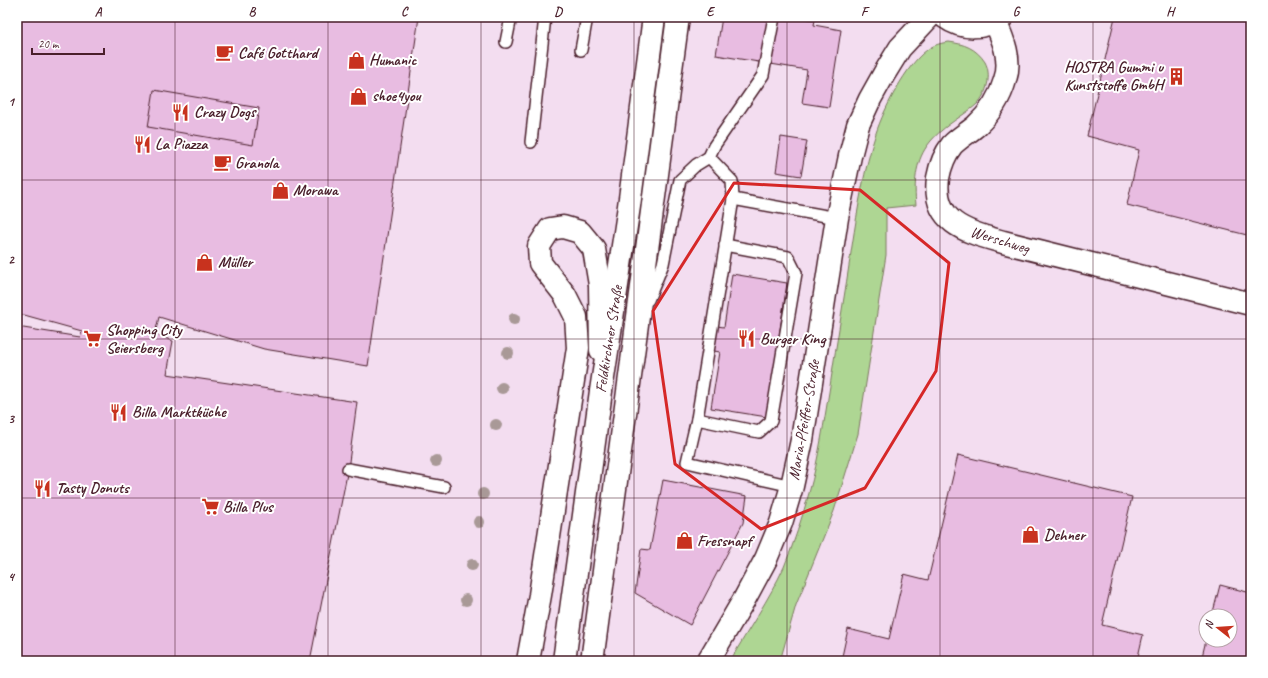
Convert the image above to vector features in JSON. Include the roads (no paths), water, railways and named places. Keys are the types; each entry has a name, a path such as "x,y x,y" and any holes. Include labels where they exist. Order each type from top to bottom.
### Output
{"main road":[{"name":"Feldkirchner Straße","path":"564,661 601,392 629,206 654,17"},
{"name":"Feldkirchner Straße","path":"592,661 678,17"},
{"name":"Maria-Pfeiffer-Straße","path":"708,661 766,560 781,523 792,486 802,440 837,218 858,125 870,99 900,48 929,17"},
{"path":"945,17 956,24 973,27 987,25 999,19"},
{"name":"Werschweg","path":"999,19 1007,62 1006,79 1000,95 990,112 953,145 944,158 939,175 936,191 941,209 950,220 971,233 1003,242 1251,304"},
{"path":"528,661 540,595 578,348 576,318 564,294 540,263 539,246 550,229 563,226 580,232 594,249 600,285 601,392"}],"lane":[{"path":"506,42 511,17"},
{"path":"531,142 545,17"},
{"path":"581,50 587,17"},
{"path":"638,322 663,264 680,180 696,164 709,157 714,146 763,76 774,17"},
{"path":"709,157 732,181 734,199 725,245 697,419 687,462 792,486"},
{"path":"734,199 837,218"},
{"path":"697,419 759,432 771,421 796,273 788,257 725,245"},
{"path":"348,469 444,488"}],"place":[{"name":"Café Gotthard","path":"225,53"},
{"name":"Humanic","path":"356,60"},
{"name":"HOSTRA Gummi u Kunststoffe GmbH","path":"1176,76"},
{"name":"shoe4you","path":"359,96"},
{"name":"Crazy Dogs","path":"181,112"},
{"name":"La Piazza","path":"142,144"},
{"name":"Granola","path":"222,163"},
{"name":"Morawa","path":"280,190"},
{"name":"Müller","path":"205,262"},
{"name":"Shopping City Seiersberg","path":"93,339"},
{"name":"Burger King","path":"747,339"},
{"name":"Billa Marktküche","path":"119,412"},
{"name":"Tasty Donuts","path":"43,488"},
{"name":"Billa Plus","path":"210,507"},
{"name":"Dehner","path":"1031,535"},
{"name":"Fressnapf","path":"684,541"}]}
